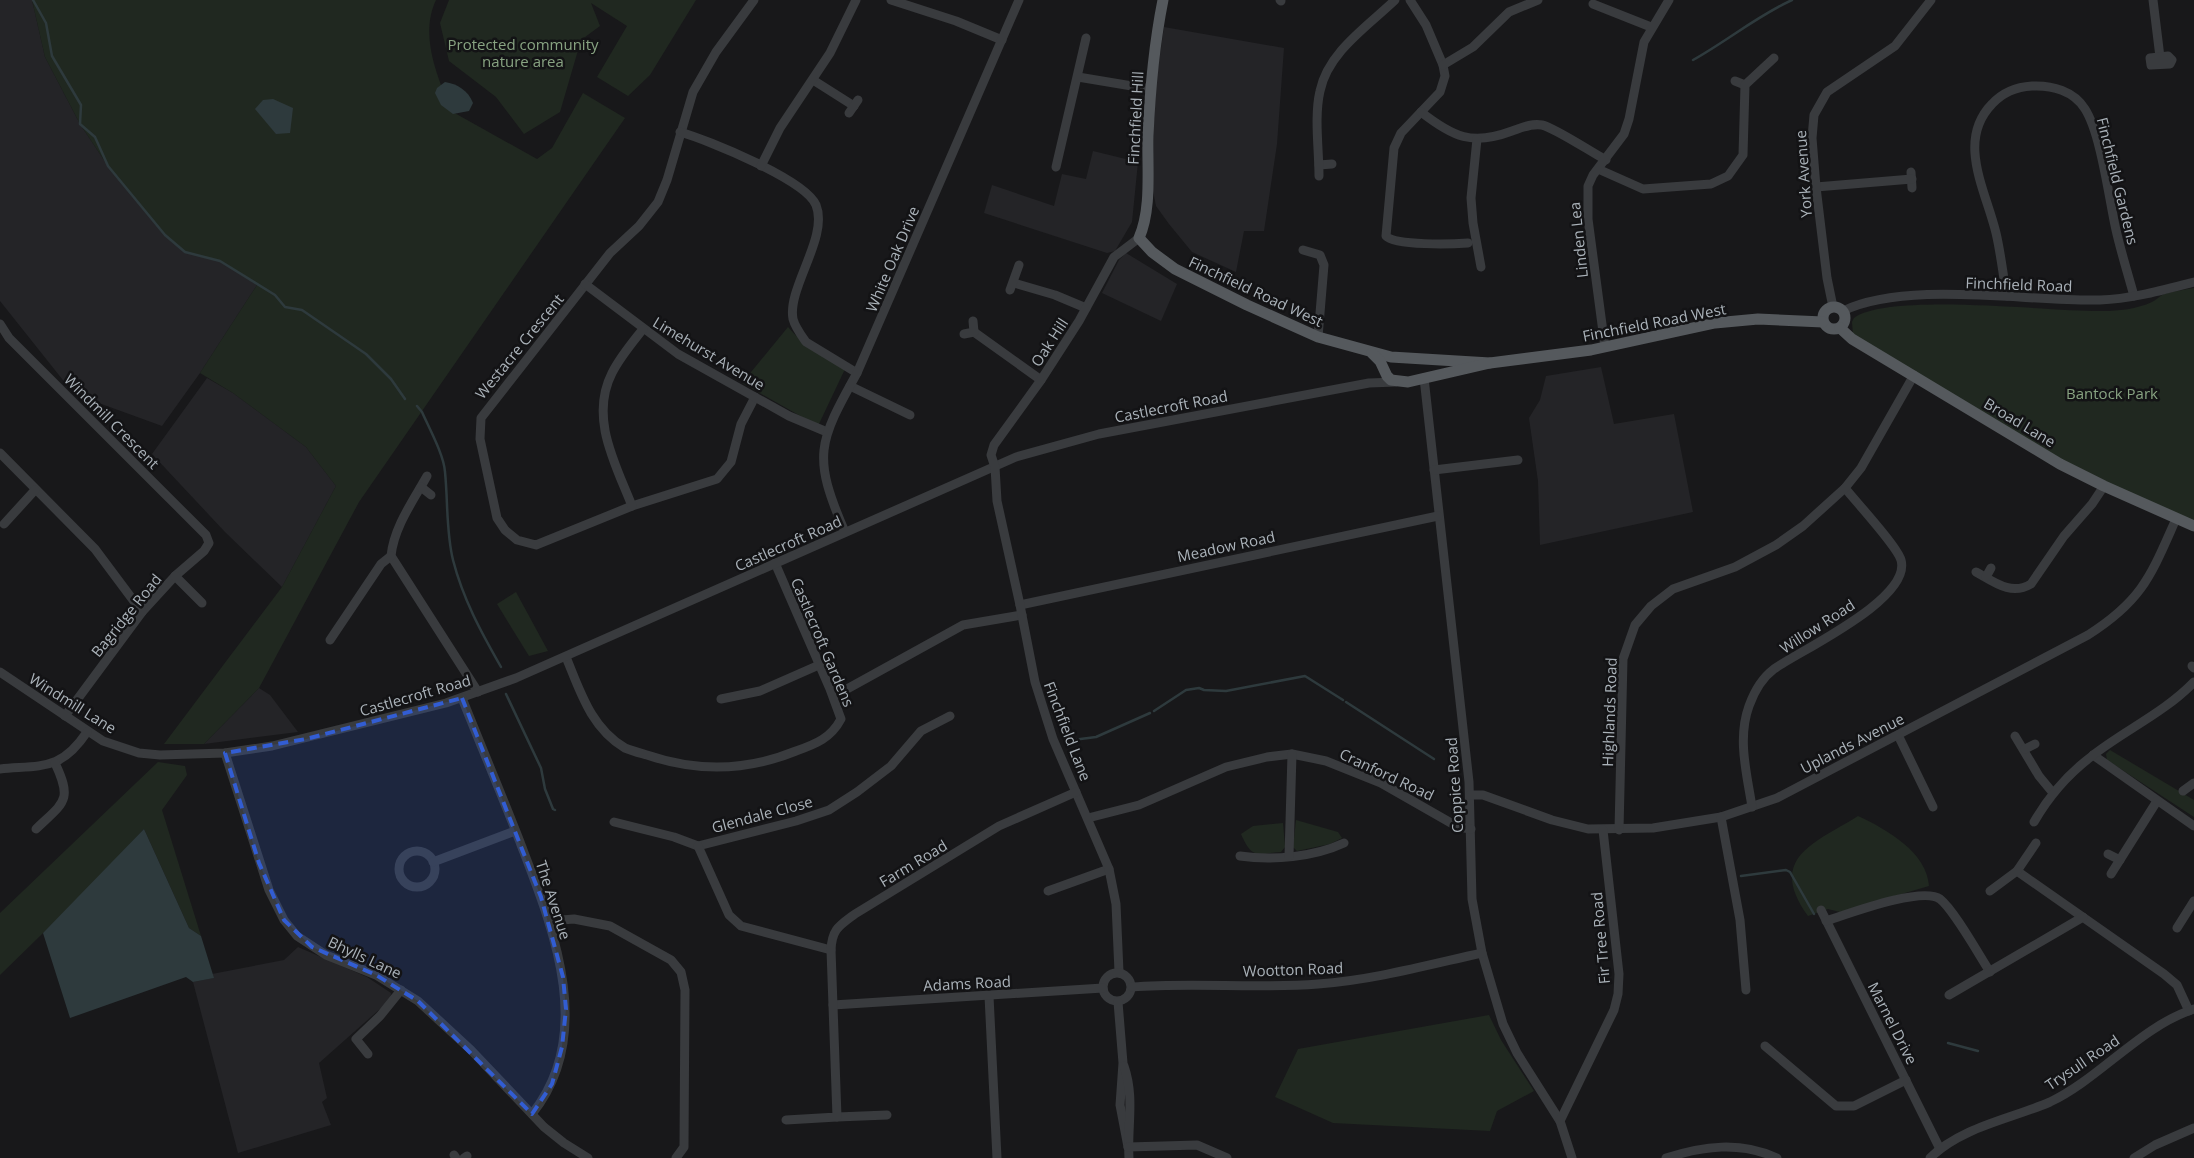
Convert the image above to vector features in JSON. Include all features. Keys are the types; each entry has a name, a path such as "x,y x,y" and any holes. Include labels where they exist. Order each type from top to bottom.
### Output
{"main road":[{"name":"Finchfield Hill","path":"1140,238 1143,229 1146,201 1150,89 1163,0"},
{"name":"Finchfield Road West","path":"1140,238 1152,252 1175,269 1247,305 1318,337 1391,357 1490,363"},
{"path":"1832,307 1844,312 1846,318 1840,328 1830,329 1823,322 1824,312 1832,307"},
{"name":"Finchfield Road West","path":"1399,382 1419,380 1490,363 1605,347 1715,323 1768,319 1823,322"},
{"name":"Broad Lane","path":"1840,328 1852,339 2043,454 2104,486 2194,526"},
{"path":"1370,352 1391,380 1399,382"},
{"path":"1383,368 1391,357"},
{"path":"1418,358 1425,363 1427,369 1419,380"}],"street":[{"name":"Westacre Crescent","path":"754,0 716,52 693,92 667,180 658,202 649,215 610,253 485,410 481,418 480,439 497,518 505,530 517,540 536,545 632,506 717,479 731,462 741,424 755,397"},
{"path":"761,166 780,128 830,53 856,0"},
{"path":"890,0 968,25 1002,40"},
{"name":"White Oak Drive","path":"845,532 832,501 824,472 823,452 827,432 857,373 1019,0"},
{"path":"1319,176 1318,101 1325,75 1343,49 1395,0"},
{"path":"1410,0 1426,25 1443,65 1445,76 1443,87 1401,132 1394,148 1386,236 1392,240 1428,243 1468,243"},
{"path":"1443,65 1474,47 1509,12 1538,0"},
{"name":"Linden Lea","path":"1605,347 1587,201 1589,181 1606,160 1628,126 1641,55 1651,27 1669,0"},
{"name":"York Avenue","path":"1832,307 1816,187 1813,120 1822,98 1827,92 1889,52 1931,0"},
{"path":"2153,0 2160,56"},
{"path":"1592,4 1651,27"},
{"path":"1056,167 1086,38"},
{"path":"1598,169 1643,189 1711,184 1728,176 1739,164 1743,155 1745,86 1774,58"},
{"path":"1078,77 1150,89"},
{"path":"813,80 854,106"},
{"path":"1735,81 1745,86"},
{"name":"Finchfield Gardens","path":"2007,296 1996,234 1977,170 1974,140 1976,128 1981,117 1999,96 2019,87 2031,86 2043,86 2068,93 2079,100 2087,112 2101,158 2116,233 2134,296"},
{"path":"1421,112 1450,134 1477,139 1490,139 1528,125 1543,125 1606,160"},
{"path":"680,132 716,144 808,192 816,204 820,217 795,301 793,318 806,342 857,373"},
{"path":"1477,139 1471,198 1472,223 1481,267"},
{"path":"1319,165 1332,164"},
{"path":"1816,187 1912,180"},
{"name":"Oak Hill","path":"995,467 992,455 994,445 1041,380 1086,308 1114,257 1140,238"},
{"path":"1303,250 1320,255 1324,265 1318,337"},
{"path":"1019,265 1012,287 1055,295 1086,308"},
{"name":"Finchfield Road","path":"1844,312 1868,302 1906,297 2007,296 2100,300 2134,296 2194,282"},
{"name":"Limehurst Avenue","path":"585,284 678,354 789,416 827,432"},
{"path":"973,321 974,332"},
{"name":"Windmill Crescent","path":"0,324 9,338 206,535"},
{"path":"632,506 607,439 603,410 606,390 612,373 643,329"},
{"path":"964,334 974,332 1041,380"},
{"path":"1370,383 1383,368"},
{"name":"Highlands Road","path":"1619,830 1623,659 1635,625 1651,606 1673,589 1735,567 1776,545 1802,526 1845,488 1874,448 1914,375"},
{"name":"Coppice Road","path":"1419,380 1425,390 1470,795 1472,899 1482,953 1503,1024 1517,1053 1560,1121 1572,1158"},
{"path":"1370,383 1399,382"},
{"name":"Castlecroft Road","path":"225,753 306,738 462,698 566,657 845,532 1040,449 1099,434 1370,383"},
{"path":"850,386 910,416"},
{"path":"0,453 95,549 142,612"},
{"path":"1434,470 1518,460"},
{"name":"Finchfield Lane","path":"995,467 997,501 1035,682 1045,716 1109,869 1116,904 1119,972"},
{"path":"330,640 339,634 382,564 390,556 392,543 427,476"},
{"path":"1976,572 2008,589 2025,588 2031,584 2068,531 2092,504 2104,486"},
{"path":"421,487 431,495"},
{"name":"Willow Road","path":"1752,807 1743,734 1749,706 1760,683 1774,669 1848,624 1888,594 1895,586 1901,572 1898,554 1845,488"},
{"path":"4,524 35,490"},
{"name":"Meadow Road","path":"1020,605 1438,516"},
{"name":"Uplands Avenue","path":"1470,795 1483,795 1572,826 1603,830 1653,828 1720,817 1752,807 1785,794 1898,735 2088,634 2115,617 2127,606 2146,582 2176,519"},
{"name":"Bagridge Road","path":"65,716 142,612 175,576 204,551 209,543 206,535"},
{"path":"390,556 478,692"},
{"name":"Castlecroft Gardens","path":"566,657 590,715 607,733 626,748 663,761 699,767 735,768 770,762 828,737 841,719 775,564"},
{"path":"1986,577 1991,568"},
{"path":"175,576 202,603"},
{"path":"847,689 963,626 1022,615"},
{"path":"721,699 760,691 819,665"},
{"name":"Windmill Lane","path":"0,672 87,732 124,749 160,755 225,753"},
{"path":"2034,822 2053,793 2093,755 2160,711 2194,682"},
{"name":"The Avenue","path":"462,698 549,921 563,976 566,1009 562,1047 552,1084 543,1101 532,1114"},
{"name":"Glendale Close","path":"614,822 674,837 698,846 796,821 829,810 880,776 924,728 950,716"},
{"path":"0,769 55,763 70,753 87,732"},
{"path":"1898,735 1934,806"},
{"path":"2015,736 2053,793"},
{"path":"2025,749 2035,744"},
{"name":"Bhylls Lane","path":"225,753 269,890 284,920 297,936 319,951 376,974 401,990 440,1020 553,1136 588,1158"},
{"path":"1289,856 1292,754"},
{"name":"Cranford Road","path":"1088,818 1140,805 1226,766 1267,757 1292,754 1326,761 1381,783 1458,827 1471,829"},
{"path":"2093,755 2194,826"},
{"path":"36,829 59,808 65,798 64,782 55,763"},
{"path":"2183,791 2194,783"},
{"name":"Farm Road","path":"837,1117 831,950 831,937 835,930 855,914 999,826 1076,792"},
{"path":"2111,874 2157,801"},
{"path":"1720,817 1739,911 1746,990"},
{"path":"433,862 515,830"},
{"name":"Fir Tree Road","path":"1560,1121 1614,1010 1618,994 1618,974 1603,830"},
{"path":"1240,856 1256,859 1289,856 1332,848 1344,843"},
{"path":"1990,891 2017,871 2036,843"},
{"name":"Glendale Close","path":"698,846 729,915 741,926 831,950"},
{"path":"420,851 426,853 433,862 434,868 431,879 422,886 406,883 400,874 400,862 408,853 420,851"},
{"path":"2108,854 2120,860"},
{"path":"1048,891 1109,869"},
{"path":"2017,871 2178,985 2191,1010"},
{"path":"1826,921 1910,897 1931,895 1945,904 1990,972"},
{"path":"2178,928 2194,901"},
{"name":"Marnel Drive","path":"1821,910 1940,1149"},
{"path":"1950,996 2083,917"},
{"path":"549,921 574,919 610,926 671,960 681,972 684,990 684,1147 676,1158"},
{"name":"Wootton Road","path":"1132,986 1194,984 1287,986 1339,982 1482,953"},
{"path":"1119,972 1128,977 1132,986 1128,996 1118,1002 1106,996 1103,988 1107,977 1119,972"},
{"name":"Adams Road","path":"832,1005 1103,988"},
{"path":"368,1054 356,1039 380,1016 401,990"},
{"path":"989,996 997,1158"},
{"path":"1118,1002 1123,1063 1129,1079 1131,1102 1129,1158"},
{"name":"Trysull Road","path":"1930,1158 1957,1138 2064,1094 2135,1043 2191,1010"},
{"path":"1766,1046 1836,1106 1854,1106 1906,1080"},
{"path":"786,1120 887,1116"},
{"path":"2134,1158 2155,1145 2194,1128"},
{"path":"1128,1147 1197,1145 1227,1158"},
{"path":"1666,1158 1696,1148 1717,1146 1738,1148 1777,1158"}],"highlighted area":[{"path":"462,698 541,897 563,977 566,1009 562,1047 552,1084 532,1114 418,1001 376,975 312,947 284,920 259,863 225,753 306,739"}],"shaded area":[{"path":"0,0 32,0 45,57 80,124 108,166 165,235 185,252 220,261 257,285 200,373 162,426 74,394 0,301"},
{"path":"1164,27 1284,48 1277,144 1264,231 1244,231 1236,272 1192,252 1156,206 1152,186 1155,89"},
{"path":"445,82 454,84 465,91 473,103 469,111 453,114 441,105 435,93 437,88"},
{"path":"273,99 293,108 290,133 276,134 255,109 263,100"},
{"path":"1093,151 1138,162 1132,222 1115,251 1107,253 984,213 992,185 1054,206 1062,174 1086,179"},
{"path":"1126,253 1177,284 1161,321 1102,293 1119,260"},
{"path":"1601,367 1614,424 1674,414 1693,512 1540,545 1538,481 1529,418 1540,400 1546,376"},
{"path":"207,378 233,393 306,447 336,486 282,587 225,532 152,454"},
{"path":"259,688 270,695 298,732 204,744"},
{"path":"144,829 189,928 201,936 214,978 193,982 186,977 70,1018 43,933"},
{"path":"298,947 367,977 391,993 390,1000 319,1063 327,1098 322,1102 331,1125 238,1153 193,982 213,978 212,974 284,960"}],"green space":[{"path":"32,0 436,0 429,28 430,42 436,70 451,111 537,159 552,148 583,93 625,118 359,502 259,688 204,744 164,744 282,587 336,486 306,447 233,393 200,373 257,285 220,261 185,252 165,235 108,166 80,124 45,57"},
{"name":"Protected community nature area","path":"449,0 696,0 650,75 628,96 597,77 627,26 591,3 600,26 581,40 560,112 524,134 496,97 449,61 440,23"},
{"name":"Bantock Park","path":"2194,288 2194,521 2104,483 2055,457 1853,334 1852,322 1854,318 1873,310 1901,306 1973,305 2079,311 2115,311 2152,302 2164,294"},
{"path":"788,327 814,351 845,369 818,426 742,383"},
{"path":"516,592 548,651 529,656 497,604"},
{"path":"2110,750 2194,800 2194,817 2107,760 2106,754"},
{"path":"158,762 185,766 187,775 162,810 201,936 189,928 144,829 81,896 0,975 0,913"},
{"path":"1858,816 1892,835 1913,852 1927,874 1929,886 1840,912 1828,909 1808,916 1796,896 1792,880 1794,866 1801,854 1812,844"},
{"path":"1296,820 1338,832 1342,838 1330,844 1297,851 1293,847"},
{"path":"1283,823 1285,847 1281,852 1256,853 1248,848 1241,834 1253,826"},
{"path":"1489,1015 1501,1040 1534,1091 1497,1111 1490,1131 1333,1123 1275,1097 1298,1049"}],"waterway":[{"path":"33,0 46,23 52,56 81,105 80,124 95,137 108,166 165,235 185,252 220,261 275,295 285,307 302,310 366,354 391,379 405,399"},
{"path":"1693,60 1767,13 1792,0"},
{"path":"417,406 422,412 444,465 449,539 457,574 473,615 501,667"},
{"path":"1154,711 1186,690 1199,688 1226,691 1305,676 1343,700"},
{"path":"506,694 541,768 545,789 555,810"},
{"path":"1346,702 1434,759"},
{"path":"1065,741 1096,737 1150,713"},
{"path":"1741,876 1786,870 1790,872 1814,914"},
{"path":"1948,1043 1978,1051"}]}
